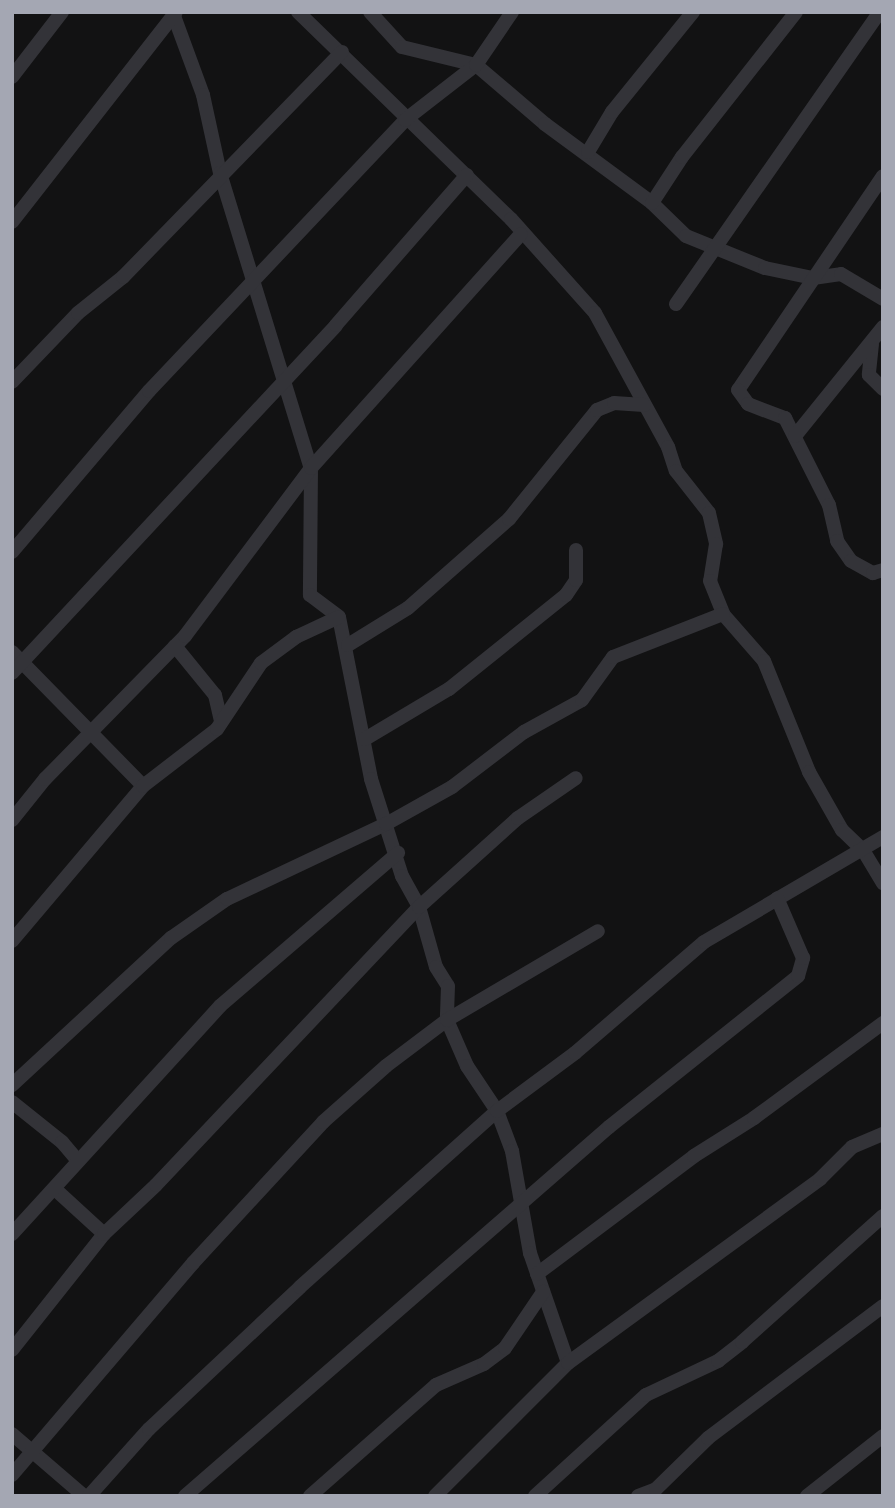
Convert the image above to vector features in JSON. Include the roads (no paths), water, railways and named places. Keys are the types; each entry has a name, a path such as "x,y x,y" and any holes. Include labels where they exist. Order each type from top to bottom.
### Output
{"street":[{"path":"12,77 62,12"},
{"path":"298,12 342,52 405,120 467,175 595,313 676,471 709,513 716,544 710,581 723,614 764,661 808,772 842,830 863,850 883,883"},
{"path":"12,552 149,391 255,283 405,120 477,65 512,12"},
{"path":"588,152 612,112 693,12"},
{"path":"652,203 682,157 796,12"},
{"path":"676,304 880,12"},
{"path":"372,13 394,41 412,51 477,65 545,124 588,152 652,203 668,223 712,249 758,266 813,278 841,274 883,299"},
{"path":"175,14 203,95 220,173 311,468 310,595 339,617 348,645 365,739 386,824 398,853 402,876 419,907 436,967 448,986 447,1020 467,1066 497,1111 512,1151 520,1203 537,1274 568,1363"},
{"path":"12,222 175,14"},
{"path":"12,382 78,313 123,277 220,173 342,52"},
{"path":"143,786 16,662 285,380 467,175"},
{"path":"883,176 738,390 748,404 779,413 795,436 828,505 837,541 857,566 873,573 883,570"},
{"path":"12,820 175,646 311,468 521,234"},
{"path":"795,436 883,327"},
{"path":"872,342 869,375 883,388"},
{"path":"348,645 408,608 509,519 597,410 614,403 644,405"},
{"path":"365,739 449,689 566,595 576,580 576,550"},
{"path":"12,1086 171,938 227,899 386,824 452,787 524,732 582,700 613,657 723,614"},
{"path":"12,941 143,786 209,736 261,663 296,637 339,617"},
{"path":"175,646 215,695 220,720"},
{"path":"12,1350 104,1234 156,1185 419,907 518,818 576,778"},
{"path":"12,1434 86,1496 149,1429 290,1296 497,1111 575,1053 704,942 883,837"},
{"path":"12,1234 56,1189 77,1160 220,1006 398,853"},
{"path":"185,1496 520,1203 803,970 803,958 777,898"},
{"path":"12,1475 166,1295 323,1122 386,1066 447,1020 598,931"},
{"path":"537,1274 694,1156 754,1118 883,1023"},
{"path":"12,1102 62,1142 77,1160"},
{"path":"435,1496 568,1363 820,1179 852,1147 883,1134"},
{"path":"56,1189 104,1234"},
{"path":"535,1496 646,1395 718,1361 743,1342 883,1216"},
{"path":"310,1496 436,1385 484,1364 505,1348 543,1292"},
{"path":"638,1496 656,1489 708,1438 883,1306"},
{"path":"807,1496 883,1436"}]}
